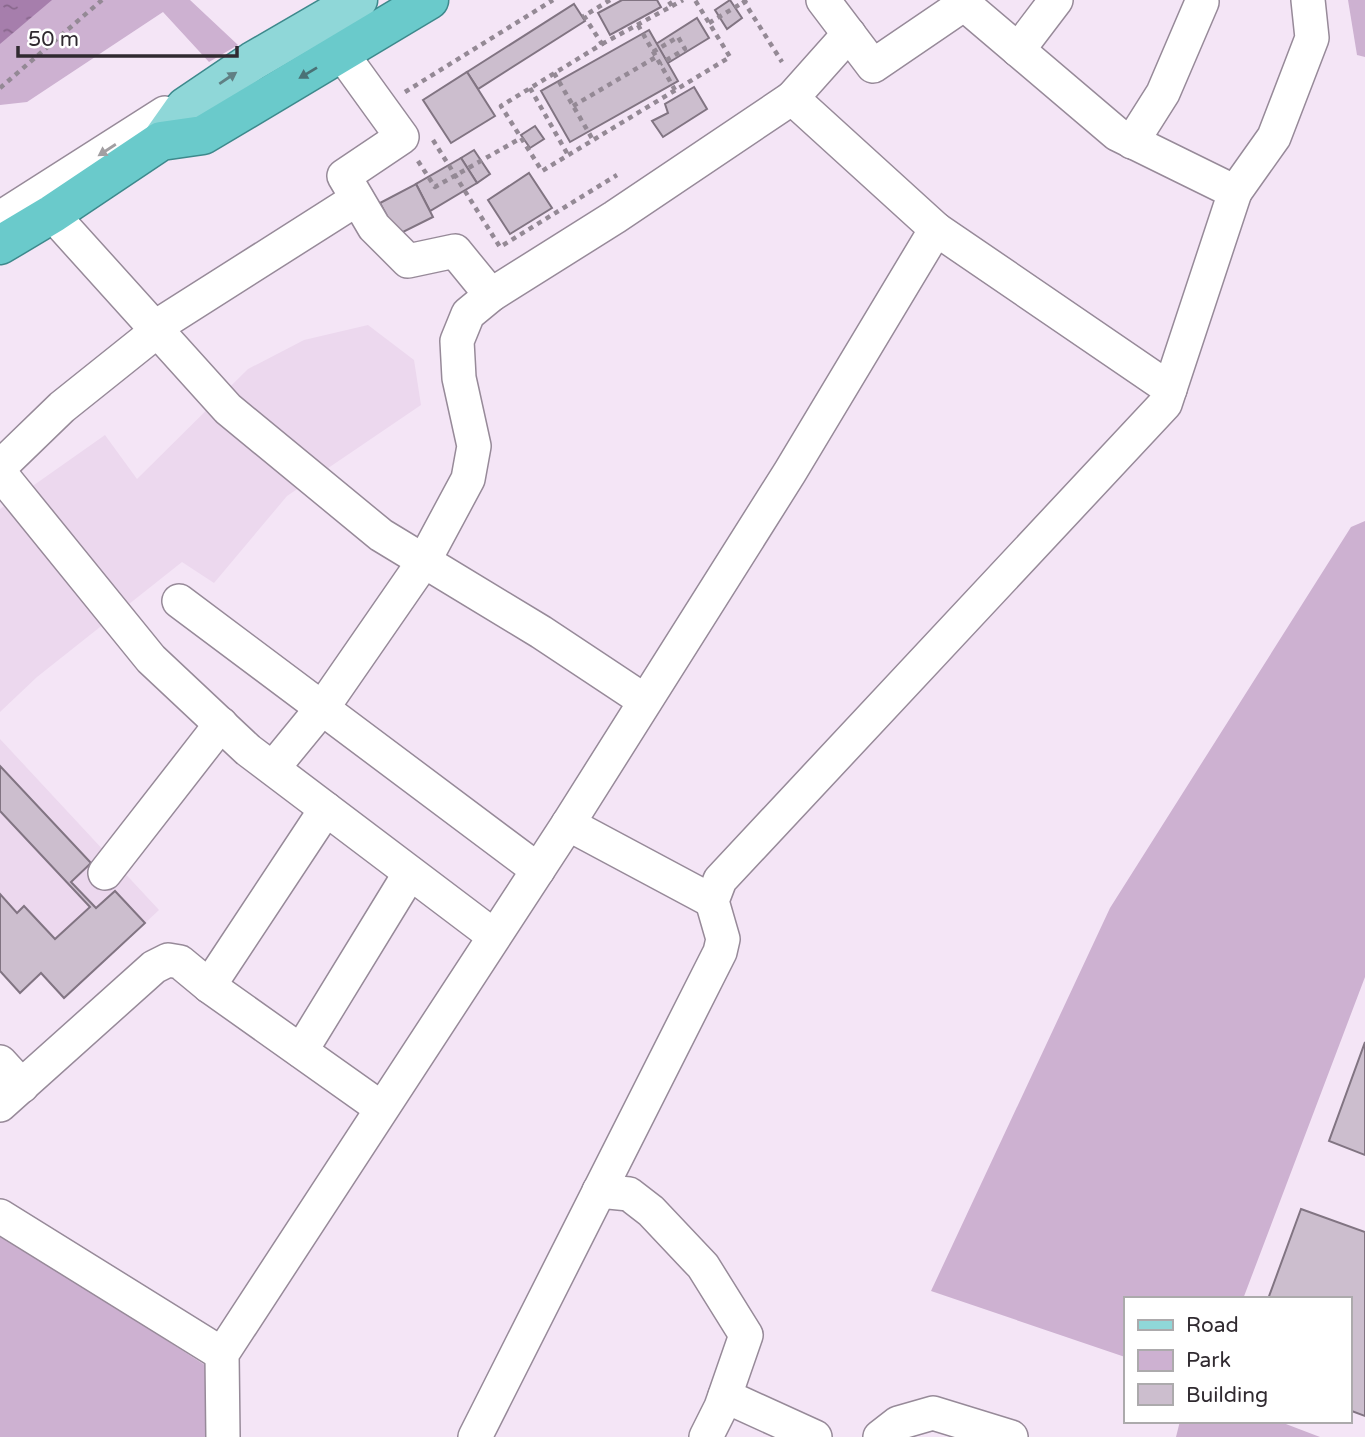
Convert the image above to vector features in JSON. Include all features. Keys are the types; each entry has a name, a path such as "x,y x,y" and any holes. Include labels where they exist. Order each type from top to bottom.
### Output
{"highway":[{"path":"0,245 52,214 163,127 203,135 429,0"}],"main road":[{"path":"163,127 185,107 254,61 358,0"}],"street":[{"path":"823,0 873,66 964,4 1117,135 1235,192"},
{"path":"1018,50 1056,0"},
{"path":"474,1437 720,951 723,939 712,901 720,880 1165,404 1235,192 1274,137 1312,38 1308,0"},
{"path":"1132,142 1163,93 1202,2"},
{"path":"273,768 323,707 424,561 468,478 474,446 459,379 457,341 468,314 491,295 615,217 790,83 849,34"},
{"path":"341,54 416,136 344,176 374,228 408,261 455,251 491,295"},
{"path":"790,83 936,229 1170,389"},
{"path":"0,219 163,127"},
{"path":"0,467 62,407 156,329 357,199"},
{"path":"52,214 228,409 381,535 541,632 646,701"},
{"path":"223,1437 222,1354 568,824 790,472 936,229"},
{"path":"0,473 151,659 248,750 494,936"},
{"path":"180,601 538,870"},
{"path":"106,873 221,724"},
{"path":"209,986 326,809"},
{"path":"568,824 712,901"},
{"path":"301,1051 410,873"},
{"path":"0,1062 11,1096 154,967 168,960 180,962 209,986 381,1108"},
{"path":"599,1191 629,1194 651,1211 704,1266 746,1335 725,1396 706,1437"},
{"path":"0,1216 222,1354"},
{"path":"725,1396 815,1437"},
{"path":"880,1437 898,1423 933,1413 1012,1437"}],"path":[{"path":"0,88 102,0"},
{"path":"410,103 403,93 553,0"},
{"path":"602,44 584,16 610,0"},
{"path":"668,0 671,6"},
{"path":"683,0 602,44 501,106 542,171 730,57 695,0"},
{"path":"709,23 745,1 790,83"},
{"path":"638,25 675,90"},
{"path":"573,106 678,37 685,49 660,64"},
{"path":"554,73 593,140"},
{"path":"530,88 568,155"},
{"path":"416,136 435,187 521,138"},
{"path":"416,136 456,176 500,247 626,169"}],"shaded area":[{"path":"368,325 414,360 421,405 287,496 214,583 182,562 37,677 0,712 0,509 105,435 137,479 248,369 304,340"},
{"path":"0,739 159,910 64,998 42,974 20,993 0,971"}],"green space":[{"path":"0,0 190,0 238,45 209,62 163,12 27,102 0,105"},
{"path":"1348,0 1365,0 1365,57 1357,55"},
{"path":"1365,521 1365,977 1244,1297 1124,1297 1124,1357 931,1291 1110,908 1351,527"},
{"path":"0,1233 208,1367 206,1437 0,1437"},
{"path":"1180,1423 1283,1423 1320,1437 1176,1437"}],"water":[{"path":"0,0 52,0 0,44"}],"building":[{"path":"622,0 657,0 661,7 610,35 598,13"},
{"path":"730,0 742,18 727,29 715,10"},
{"path":"574,4 585,21 478,89 467,72"},
{"path":"697,18 709,38 668,63 656,44"},
{"path":"649,30 678,81 570,142 541,91"},
{"path":"467,72 495,116 451,143 423,100"},
{"path":"694,87 707,109 663,137 652,121 668,113 665,104"},
{"path":"535,126 544,139 530,148 521,135"},
{"path":"474,150 490,174 477,183 461,158"},
{"path":"461,158 477,183 430,211 416,184"},
{"path":"529,173 552,208 510,234 488,200"},
{"path":"416,184 433,217 397,235 380,203"},
{"path":"0,766 91,863 71,882 96,908 115,891 145,923 64,998 41,973 20,993 0,971 0,894 17,913 24,906 55,939 90,907 0,811"},
{"path":"1365,1042 1365,1155 1329,1141"},
{"path":"1301,1209 1365,1232 1365,1416 1351,1411 1351,1297 1269,1297"}]}
